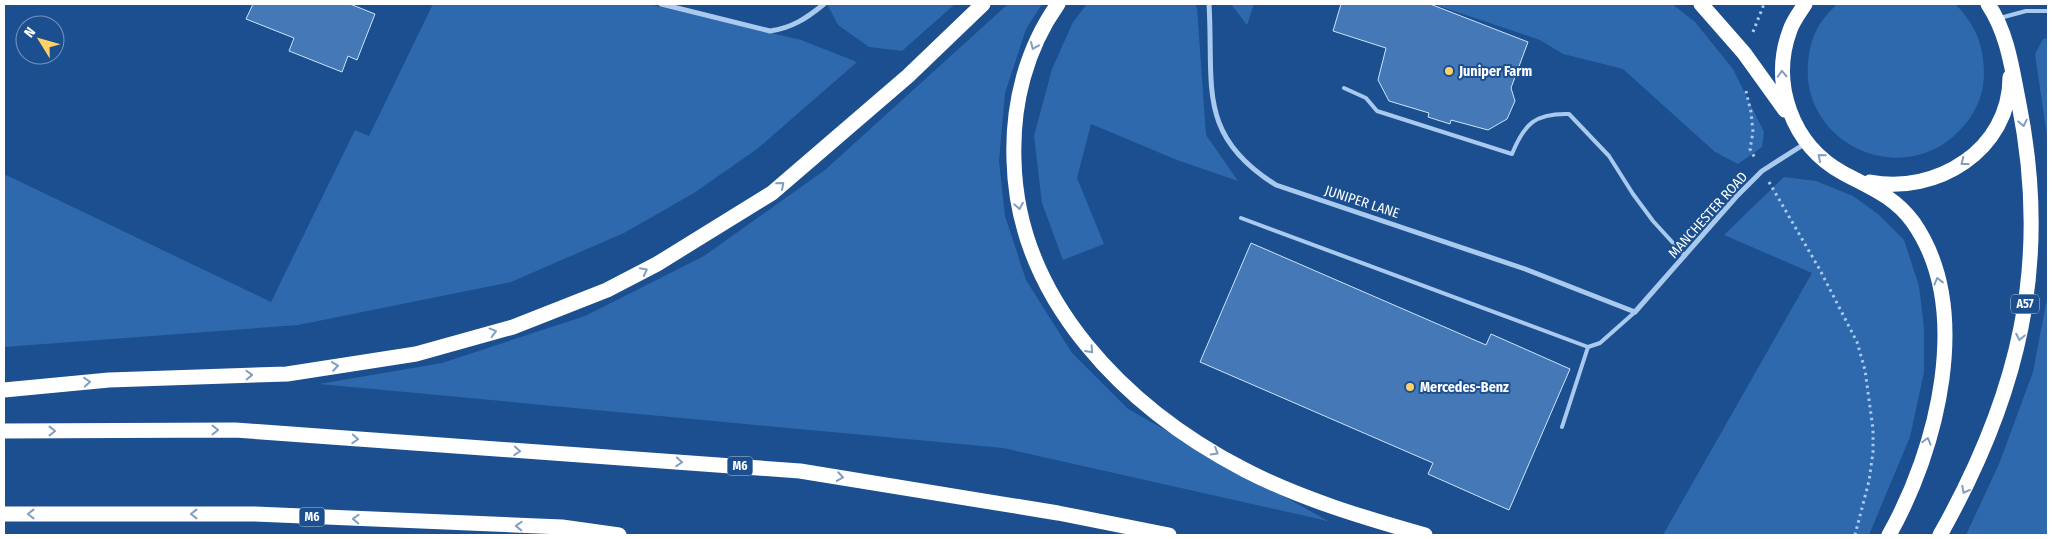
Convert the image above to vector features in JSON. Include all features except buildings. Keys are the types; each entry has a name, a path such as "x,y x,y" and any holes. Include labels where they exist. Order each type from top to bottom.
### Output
{"highway":[{"path":"4,390 109,380 287,374 416,354 513,327 564,307 607,290 657,264 772,193 908,76 983,4"},
{"path":"1058,4 1036,42 1025,70 1018,101 1013,139 1014,174 1019,209 1030,249 1051,294 1082,341 1116,378 1152,409 1197,442 1245,470 1303,496 1425,535"},
{"path":"1701,4 1744,53 1793,121"},
{"name":"A57","path":"1805,4 1790,29 1782,63 1783,90 1793,121 1806,142 1822,158 1843,173 1860,180 1888,196 1912,222 1931,258 1940,285 1944,315 1944,346 1938,402 1922,456 1898,519 1889,535"},
{"name":"A57","path":"1940,535 1969,482 1997,418 2015,362 2028,287 2030,176 2027,143 2005,38 1998,18 1988,4"},
{"name":"A57","path":"1860,180 1886,185 1910,185 1941,176 1964,164 1982,147 1996,128 2006,103 2010,81 2010,58"},
{"name":"M6","path":"4,431 234,430 800,471 1058,513 1169,535"},
{"name":"M6","path":"4,514 255,514 562,527 619,535"}],"street":[{"path":"661,4 770,31 798,24 824,4"},
{"name":"JUNIPER LANE","path":"1209,4 1211,94 1217,119 1232,149 1252,170 1276,185 1525,269 1635,312"},
{"name":"MANCHESTER ROAD","path":"1635,312 1762,171 1806,142"}],"lane":[{"path":"1998,18 2026,11 2048,11"},
{"path":"1344,88 1366,98 1377,111 1512,154 1520,135 1535,118 1554,113 1569,114 1609,156 1643,207 1685,256"},
{"path":"1242,218 1588,346 1600,343 1635,312"},
{"path":"1562,427 1588,346"}],"path":[{"path":"1743,86 1751,112 1753,132 1750,149"},
{"path":"1775,193 1820,270 1843,314 1857,342 1865,370 1873,429 1874,452 1867,490 1855,535"}],"shaded area":[{"path":"433,4 648,4 801,40 857,62 757,149 694,193 624,233 511,282 298,325 4,347 4,174 271,302 355,130 369,136"},
{"path":"827,4 955,4 902,51 869,47 838,25"},
{"path":"1008,4 1042,4 1026,29 1005,93 999,161 1005,216 1026,280 1072,353 1128,409 1328,521 1003,448 319,384 442,363 585,316 704,256 825,170"},
{"path":"1087,4 1195,4 1197,8 1206,135 1238,181 1177,160 1091,124 1077,178 1104,244 1063,260 1042,203 1034,136 1052,69 1073,22"},
{"path":"1231,4 1254,4 1247,25"},
{"path":"1433,4 1672,4 1695,22 1733,69 1764,132 1762,147 1738,164 1715,152 1623,69 1563,54 1540,40"},
{"path":"1837,4 1955,4 1975,31 1984,63 1983,86 1980,99 1971,116 1959,131 1936,148 1910,157 1884,157 1859,150 1838,136 1821,116 1810,92 1808,63 1810,47 1816,31"},
{"path":"2048,38 2048,143 2035,54 2043,39"},
{"path":"1784,177 1816,181 1853,196 1878,214 1904,240 1919,286 1924,328 1924,372 1910,437 1869,535 1663,535 1812,273 1724,235"},
{"path":"2048,293 2048,535 1966,535 1999,464 2033,372"}],"place":[{"name":"Juniper Farm","path":"1449,71"},
{"name":"Mercedes-Benz","path":"1410,387"}]}
